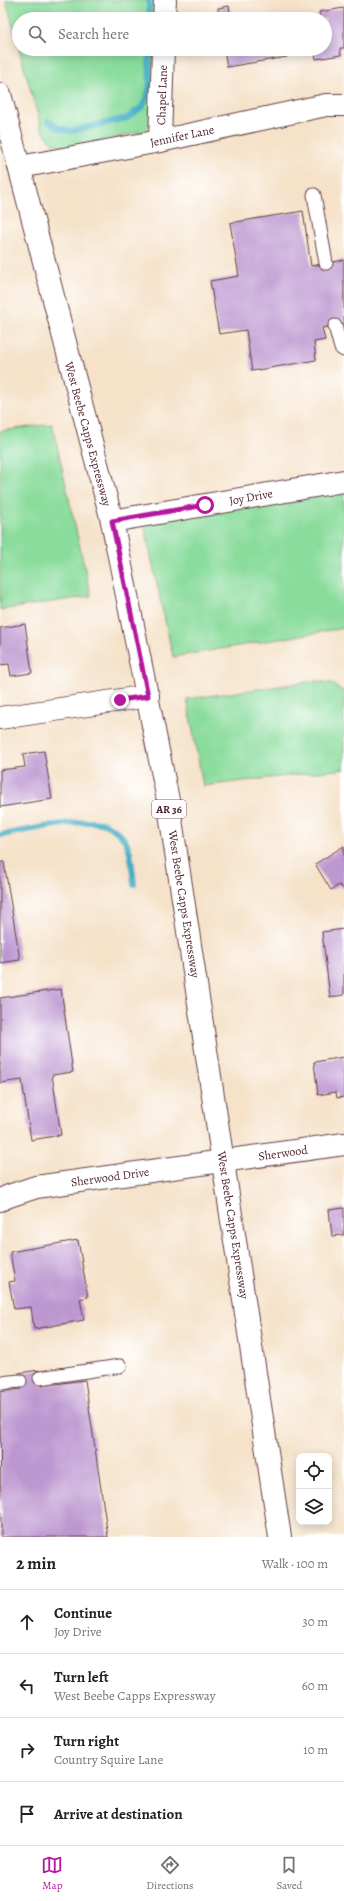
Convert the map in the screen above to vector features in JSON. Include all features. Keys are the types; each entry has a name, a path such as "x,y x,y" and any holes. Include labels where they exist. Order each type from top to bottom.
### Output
{"main road":[{"path":"164,12 165,0"},
{"name":"Chapel Lane","path":"160,141 163,56"},
{"name":"West Beebe Capps Expressway","path":"0,94 20,167 78,399 112,521 148,696 168,800 280,1537"},
{"name":"Jennifer Lane","path":"20,167 160,141 326,105 344,105"},
{"name":"Joy Drive","path":"112,521 344,480"},
{"path":"0,718 148,696"},
{"name":"Sherwood","path":"223,1161 344,1144"},
{"name":"Sherwood Drive","path":"0,1200 36,1188 223,1161"}],"lane":[{"path":"314,195 326,263"},
{"path":"335,326 341,348 344,350"},
{"path":"40,1378 120,1366"},
{"path":"0,1384 20,1381"}],"green space":[{"path":"6,0 160,0 160,12 12,12 12,22"},
{"path":"21,56 159,56 155,122 144,131 69,148 52,143 42,130"},
{"path":"52,424 91,596 0,610 0,431"},
{"path":"344,486 344,628 173,657 143,520"},
{"path":"315,681 331,683 344,692 344,769 203,786 187,699"}],"building":[{"path":"229,6 230,12 218,12 218,8"},
{"path":"344,8 344,48 340,48 341,55 316,59 315,56 332,56 332,12 319,12"},
{"path":"225,56 287,56 287,57 227,67"},
{"path":"303,211 311,266 344,260 344,324 322,328 325,340 314,342 316,360 252,371 246,330 219,334 210,281 239,276 230,223"},
{"path":"25,624 32,673 11,676 9,664 0,665 0,628"},
{"path":"44,751 52,799 0,807 0,770 25,767 23,754"},
{"path":"344,846 344,889 339,885 331,890 315,864"},
{"path":"0,862 4,862 20,960 0,963"},
{"path":"344,929 344,995 330,997 322,932"},
{"path":"61,989 73,1072 52,1075 61,1135 31,1140 22,1080 0,1083 0,998"},
{"path":"344,1057 344,1097 337,1098 336,1092 318,1095 314,1062"},
{"path":"344,1208 344,1235 332,1236 329,1210"},
{"path":"78,1240 88,1297 80,1299 84,1320 34,1329 31,1307 14,1309 9,1282 15,1281 10,1252"},
{"path":"39,1370 41,1386 85,1380 108,1537 1,1537 0,1392 21,1389 19,1373"}],"waterway":[{"path":"149,0 149,12"},
{"path":"48,121 58,128 71,131 127,118 143,106 150,87 149,56"},
{"path":"0,835 79,822 104,824 117,831 127,844 134,884"}],"route":[{"path":"120,700 148,696 112,521 205,505"}]}
